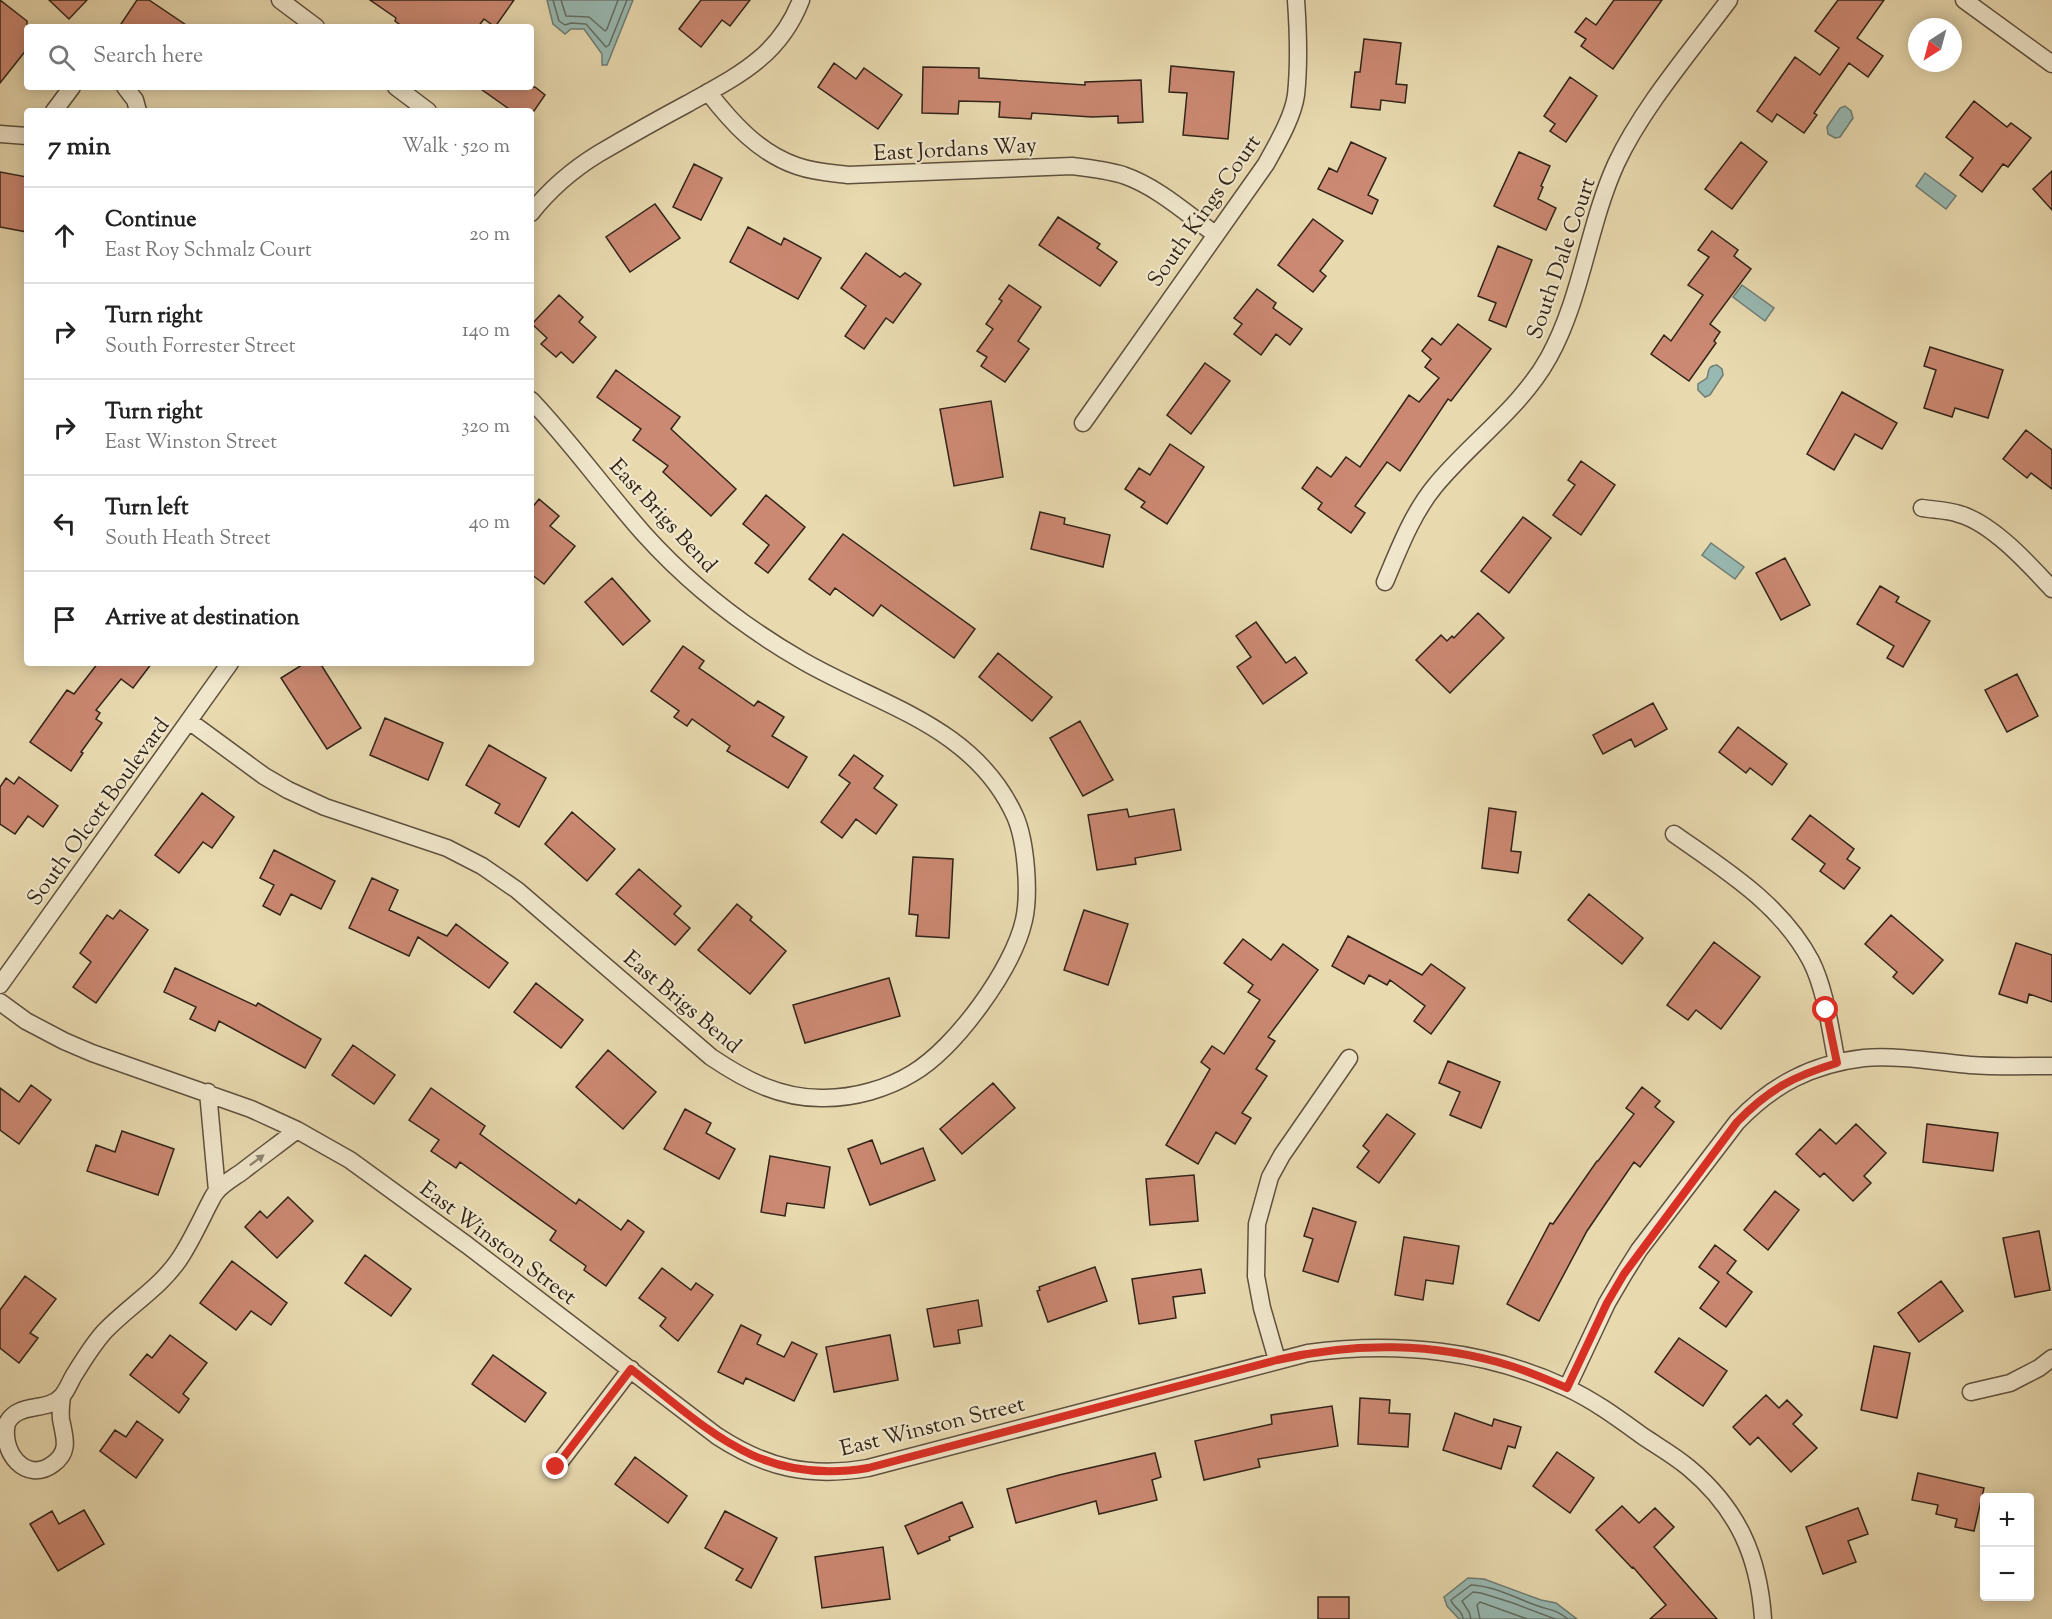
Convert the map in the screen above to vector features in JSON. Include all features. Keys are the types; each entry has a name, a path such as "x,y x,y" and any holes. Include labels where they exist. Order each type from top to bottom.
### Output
{"street":[{"path":"280,0 312,24"},
{"path":"537,193 598,154 735,78 760,60 789,25 801,0"},
{"name":"South Kings Court","path":"1083,423 1266,164 1279,140 1295,96 1296,0"},
{"name":"South Dale Court","path":"1385,582 1418,510 1435,486 1532,384 1549,357 1564,325 1616,166 1632,133 1729,0"},
{"path":"1964,0 2052,64"},
{"path":"56,108 70,90"},
{"path":"127,90 135,100 137,108"},
{"path":"400,90 424,108"},
{"name":"East Jordans Way","path":"708,92 737,127 756,144 797,166 848,175 1072,166 1105,171 1123,175 1161,195 1215,234"},
{"path":"0,134 24,136"},
{"name":"East Brigs Bend","path":"189,721 264,776 288,790 325,807 447,848 482,866 517,890 711,1057 739,1076 762,1087 791,1095 822,1099 852,1095 882,1088 912,1074 930,1062 980,1006 1014,950 1024,919 1027,886 1024,854 1016,819 1002,792 980,764 960,745 939,730 805,662 738,618 710,596 672,563 644,534 550,419 534,403"},
{"path":"1922,508 1958,513 1975,520 2016,551 2052,589"},
{"name":"South Olcott Boulevard","path":"0,985 228,666"},
{"path":"1674,834 1766,902 1799,941 1820,984 1837,1063"},
{"name":"East Winston Street","path":"0,1002 26,1020 64,1041 92,1053 208,1092 297,1130 323,1144 376,1177 717,1436 741,1451 770,1463 793,1469 842,1472 868,1468 1308,1353 1343,1348 1376,1347 1424,1349 1466,1355 1510,1366 1567,1388 1604,1408 1688,1467 1724,1504 1750,1549 1757,1570 1763,1619"},
{"path":"1277,1360 1262,1308 1256,1276 1257,1224 1270,1177 1282,1155 1349,1058"},
{"path":"1567,1388 1607,1303 1624,1274 1737,1122 1778,1086 1806,1072 1866,1058 1977,1065 2052,1066"},
{"path":"208,1092 217,1191"},
{"path":"62,1396 45,1406 25,1408 8,1420 2,1440 4,1450 18,1466 28,1470 38,1470 48,1467 63,1453 66,1443 61,1420 62,1396 77,1370 105,1332 147,1295 182,1256 217,1191 297,1130"},
{"path":"1971,1392 2010,1383 2039,1368 2052,1358"},
{"path":"556,1467 631,1369"}],"water":[{"path":"547,0 633,0 607,65 602,65 602,54 584,29 571,29 565,34 553,24"},
{"path":"1845,106 1851,111 1853,118 1840,137 1835,138 1828,134 1827,127 1840,108"},
{"path":"1925,173 1956,196 1946,209 1916,186"},
{"path":"1742,285 1774,308 1765,321 1733,297"},
{"path":"1717,365 1722,369 1723,375 1710,395 1705,397 1698,390 1698,384 1707,378 1710,368"},
{"path":"1711,543 1744,567 1735,579 1702,555"},
{"path":"1468,1578 1484,1579 1541,1600 1556,1603 1577,1619 1459,1619 1447,1606 1444,1597"}],"building":[{"path":"0,0 27,21 27,24 24,24 24,53 0,83"},
{"path":"49,0 87,0 69,19"},
{"path":"137,0 149,0 185,24 121,24"},
{"path":"370,0 514,0 497,24 491,24 484,19 480,24 399,24 395,21 396,18"},
{"path":"701,0 750,0 730,26 722,20 701,47 679,29"},
{"path":"1614,0 1662,0 1613,69 1581,46 1586,39 1575,32 1586,18 1596,25"},
{"path":"1838,0 1884,0 1857,38 1883,56 1868,77 1849,63 1814,113 1817,115 1804,133 1777,114 1772,122 1757,111 1795,57 1820,75 1839,48 1815,31"},
{"path":"1364,39 1401,43 1396,84 1407,85 1405,103 1381,100 1380,110 1351,107 1355,72 1360,72"},
{"path":"834,63 856,79 864,68 902,95 878,129 818,87"},
{"path":"1171,66 1234,72 1228,139 1183,135 1187,93 1169,92"},
{"path":"923,67 979,68 979,78 1085,85 1085,82 1141,80 1143,122 1118,123 1118,116 1092,117 1032,113 1031,119 999,117 1000,102 959,101 958,114 922,113"},
{"path":"1570,77 1597,96 1566,142 1550,131 1555,124 1544,116"},
{"path":"535,87 545,95 534,111 534,108 508,108 482,90 534,90"},
{"path":"1974,101 2007,127 2011,123 2031,138 2008,167 2003,164 1982,192 1960,175 1973,158 1946,137"},
{"path":"1351,142 1386,158 1368,195 1378,200 1372,214 1318,189 1329,168 1337,172"},
{"path":"1741,142 1767,162 1732,209 1705,189"},
{"path":"1519,152 1550,166 1538,199 1556,208 1546,230 1494,206"},
{"path":"694,164 722,178 701,220 673,207"},
{"path":"2052,171 2052,210 2033,189"},
{"path":"0,172 24,176 24,231 0,227"},
{"path":"655,204 680,238 630,272 606,237"},
{"path":"1058,217 1100,244 1097,248 1117,262 1100,286 1039,245"},
{"path":"1313,219 1343,241 1320,271 1326,276 1313,292 1278,265"},
{"path":"748,227 781,245 784,238 821,258 798,299 730,262"},
{"path":"1712,231 1738,250 1734,256 1751,269 1710,324 1720,332 1714,341 1716,343 1689,381 1651,354 1664,335 1671,341 1703,295 1688,285 1709,257 1698,250"},
{"path":"1498,246 1532,260 1506,327 1489,320 1496,303 1478,296"},
{"path":"866,253 900,277 905,273 921,284 893,323 886,318 864,349 845,336 866,306 841,288"},
{"path":"1009,285 1041,307 1018,341 1029,349 1005,382 981,366 987,357 977,351 993,329 986,324 1002,301 999,299"},
{"path":"1257,289 1276,303 1273,308 1302,329 1290,345 1276,334 1261,355 1234,334 1242,324 1234,318"},
{"path":"559,295 583,317 579,322 596,337 573,363 561,352 556,357 541,344 547,338 534,326 534,322"},
{"path":"1458,324 1491,349 1451,401 1448,399 1400,471 1387,462 1355,506 1365,513 1351,533 1318,509 1322,503 1302,488 1317,467 1331,477 1346,457 1360,467 1409,395 1419,402 1439,378 1425,367 1431,359 1422,351 1432,338 1441,345"},
{"path":"1930,347 2003,370 1988,418 1955,408 1952,417 1924,408 1936,370 1924,366"},
{"path":"1205,363 1230,381 1191,434 1167,415"},
{"path":"616,370 680,417 671,429 736,489 711,516 663,472 668,466 633,440 641,429 597,397"},
{"path":"1842,392 1897,423 1882,449 1855,434 1834,470 1807,454"},
{"path":"991,401 1003,477 954,486 940,409"},
{"path":"2026,430 2052,450 2052,489 2031,473 2027,478 2003,459"},
{"path":"1170,444 1204,467 1167,524 1141,507 1145,502 1125,489 1139,468 1150,475"},
{"path":"1581,461 1615,485 1581,535 1553,515 1575,485 1568,480"},
{"path":"766,495 805,527 768,573 755,563 769,545 743,524"},
{"path":"539,499 559,516 550,526 575,546 544,584 534,576 534,505"},
{"path":"1040,512 1065,518 1064,524 1110,535 1103,567 1031,549"},
{"path":"1523,517 1551,538 1509,593 1481,571"},
{"path":"843,534 975,629 954,658 881,605 873,616 835,588 830,595 809,579"},
{"path":"1785,558 1810,605 1781,620 1756,573"},
{"path":"612,578 650,621 623,645 585,602"},
{"path":"1880,586 1899,597 1896,602 1930,621 1903,667 1887,658 1894,646 1857,624"},
{"path":"1478,613 1504,638 1450,693 1416,660 1441,635 1447,641 1452,636 1454,638"},
{"path":"1256,622 1286,663 1295,657 1307,673 1263,704 1237,667 1251,657 1236,636"},
{"path":"683,646 704,661 699,668 754,706 758,701 784,717 772,736 807,757 788,788 727,751 730,746 692,719 687,726 674,717 679,711 651,691"},
{"path":"998,653 1052,697 1032,721 979,677"},
{"path":"96,666 150,666 133,688 121,679 96,710 100,713 96,719 102,723 81,752 83,753 71,771 30,742 67,690 74,694"},
{"path":"300,666 322,666 361,728 327,749 281,678"},
{"path":"2017,674 2038,716 2007,732 1985,690"},
{"path":"1653,703 1667,729 1635,747 1631,739 1603,754 1593,735"},
{"path":"385,718 443,743 428,780 370,755"},
{"path":"1080,721 1113,780 1083,796 1050,738"},
{"path":"1738,727 1787,764 1772,785 1750,768 1746,773 1719,752"},
{"path":"489,745 546,778 519,827 495,813 500,804 466,785"},
{"path":"854,755 883,776 874,788 897,805 876,834 856,819 842,838 821,822 850,783 839,775"},
{"path":"19,777 58,806 43,827 28,816 15,834 0,824 0,787 6,778 14,784"},
{"path":"202,793 234,817 212,848 203,842 179,873 155,855"},
{"path":"1489,808 1516,812 1511,851 1521,852 1518,873 1482,868"},
{"path":"1127,809 1129,817 1174,809 1181,850 1135,858 1136,864 1097,870 1088,815"},
{"path":"572,812 615,849 587,881 545,844"},
{"path":"1810,815 1854,849 1847,859 1860,868 1844,889 1820,871 1825,864 1792,839"},
{"path":"274,850 335,881 321,909 291,894 280,915 263,906 274,885 260,878"},
{"path":"913,857 953,859 949,938 916,936 918,915 909,914"},
{"path":"639,869 681,906 674,914 690,928 675,945 616,894"},
{"path":"372,878 398,890 389,910 447,936 456,924 508,963 489,988 418,937 409,956 349,928"},
{"path":"1589,894 1643,938 1622,964 1568,920"},
{"path":"737,904 752,917 750,920 786,951 750,994 698,950"},
{"path":"120,910 148,930 96,1003 73,987 91,962 80,953 107,915 113,919"},
{"path":"1084,910 1128,924 1108,985 1064,970"},
{"path":"1891,915 1943,960 1913,994 1893,977 1897,972 1865,944"},
{"path":"1348,936 1422,975 1431,964 1465,988 1431,1034 1414,1021 1425,1006 1390,980 1387,985 1369,975 1364,984 1332,966"},
{"path":"1243,939 1271,960 1283,944 1318,970 1268,1037 1275,1041 1256,1069 1267,1076 1242,1113 1251,1118 1235,1144 1216,1132 1198,1164 1166,1145 1210,1069 1201,1062 1212,1046 1224,1054 1260,1000 1248,992 1253,985 1224,963"},
{"path":"1714,942 1760,977 1721,1029 1696,1010 1688,1020 1667,1005"},
{"path":"2016,943 2052,955 2052,1002 2029,994 2027,1003 1999,994"},
{"path":"175,968 256,1006 258,1003 321,1039 305,1068 219,1021 215,1031 190,1019 196,1007 164,992"},
{"path":"889,978 900,1016 805,1043 793,1005"},
{"path":"536,983 583,1020 561,1048 514,1012"},
{"path":"353,1045 395,1075 374,1104 332,1075"},
{"path":"608,1050 656,1092 623,1129 576,1087"},
{"path":"1448,1061 1500,1082 1481,1128 1450,1115 1460,1092 1439,1083"},
{"path":"993,1083 1015,1108 962,1154 940,1129"},
{"path":"31,1085 51,1100 19,1144 0,1130 0,1088 19,1102"},
{"path":"1642,1087 1660,1101 1655,1107 1674,1122 1640,1167 1634,1162 1587,1231 1539,1321 1507,1304 1550,1223 1553,1224 1597,1161 1634,1114 1626,1108"},
{"path":"431,1088 485,1126 480,1134 576,1204 579,1199 621,1230 628,1220 644,1232 606,1286 584,1270 586,1266 550,1240 556,1231 460,1162 456,1168 431,1151 439,1140 409,1120"},
{"path":"685,1109 711,1123 706,1133 735,1149 719,1179 664,1149"},
{"path":"1387,1114 1415,1134 1379,1183 1357,1167 1369,1151 1363,1146"},
{"path":"1856,1124 1886,1153 1864,1176 1871,1183 1853,1201 1824,1173 1820,1177 1796,1154 1820,1129 1836,1144"},
{"path":"1927,1124 1998,1133 1993,1171 1923,1162"},
{"path":"122,1131 174,1149 158,1195 87,1171 96,1145 115,1152"},
{"path":"872,1140 881,1164 923,1148 935,1180 870,1205 848,1149"},
{"path":"770,1156 830,1167 824,1208 787,1203 785,1216 761,1212"},
{"path":"1194,1175 1198,1221 1150,1225 1146,1179"},
{"path":"1775,1191 1799,1210 1768,1250 1744,1230"},
{"path":"288,1197 313,1221 277,1258 245,1227 260,1211 267,1218"},
{"path":"1313,1208 1356,1222 1338,1282 1303,1271 1313,1239 1304,1236"},
{"path":"2039,1231 2050,1290 2015,1297 2003,1238"},
{"path":"1404,1237 1459,1246 1453,1284 1426,1280 1423,1300 1395,1295"},
{"path":"1715,1245 1736,1261 1727,1273 1752,1292 1726,1327 1700,1308 1719,1282 1699,1267"},
{"path":"365,1255 411,1289 391,1316 345,1283"},
{"path":"232,1261 287,1303 271,1325 251,1311 236,1330 200,1303"},
{"path":"1095,1267 1107,1301 1048,1322 1037,1291 1040,1290 1039,1287"},
{"path":"662,1268 691,1290 696,1283 713,1295 678,1341 660,1326 666,1318 639,1298"},
{"path":"1201,1269 1205,1293 1173,1297 1176,1318 1139,1324 1132,1279"},
{"path":"25,1276 56,1299 30,1333 38,1338 19,1363 0,1348 0,1310"},
{"path":"1941,1281 1963,1311 1919,1342 1898,1313"},
{"path":"978,1300 982,1326 958,1330 960,1343 934,1347 927,1309"},
{"path":"741,1325 761,1335 757,1344 784,1357 792,1342 817,1354 794,1401 746,1378 743,1384 718,1372"},
{"path":"170,1335 207,1363 183,1394 189,1399 179,1413 130,1375 147,1354 152,1358"},
{"path":"890,1335 898,1380 834,1392 826,1347"},
{"path":"1679,1338 1727,1371 1703,1406 1655,1372"},
{"path":"1874,1346 1910,1353 1897,1418 1861,1410"},
{"path":"493,1355 546,1393 525,1422 472,1384"},
{"path":"1766,1395 1779,1408 1787,1400 1802,1415 1793,1424 1817,1448 1791,1472 1758,1437 1750,1445 1733,1427"},
{"path":"1360,1398 1390,1400 1389,1413 1410,1414 1408,1447 1358,1444"},
{"path":"1332,1406 1338,1446 1258,1459 1260,1467 1204,1480 1195,1441 1272,1424 1271,1415"},
{"path":"1455,1413 1492,1426 1494,1419 1521,1427 1515,1448 1508,1446 1501,1469 1443,1450"},
{"path":"137,1421 163,1440 136,1478 100,1451 115,1430 126,1437"},
{"path":"1557,1452 1594,1478 1570,1513 1533,1486"},
{"path":"1155,1453 1161,1477 1152,1480 1157,1500 1099,1514 1096,1501 1016,1523 1007,1489"},
{"path":"635,1457 687,1496 668,1523 615,1484"},
{"path":"1918,1473 1984,1488 1983,1493 1980,1493 1980,1505 1974,1531 1955,1527 1957,1519 1936,1514 1938,1505 1912,1500"},
{"path":"962,1502 973,1527 918,1554 905,1526"},
{"path":"1622,1506 1639,1523 1655,1508 1674,1527 1654,1547 1717,1619 1650,1619 1666,1605 1633,1567 1596,1530"},
{"path":"1858,1508 1868,1534 1848,1541 1856,1562 1823,1574 1806,1527"},
{"path":"84,1510 104,1544 58,1571 30,1524 52,1511 59,1524"},
{"path":"725,1511 777,1538 751,1588 736,1580 743,1569 705,1548"},
{"path":"883,1547 890,1599 822,1608 815,1557"},
{"path":"1318,1597 1349,1597 1349,1619 1318,1619"}],"route":[{"path":"556,1467 631,1369 717,1436 741,1451 770,1463 793,1469 842,1472 868,1468 1277,1360 1343,1348 1424,1349 1466,1355 1510,1366 1567,1388 1607,1303 1624,1274 1639,1250 1720,1142 1755,1104 1778,1086 1806,1072 1837,1063 1826,1010"}]}
